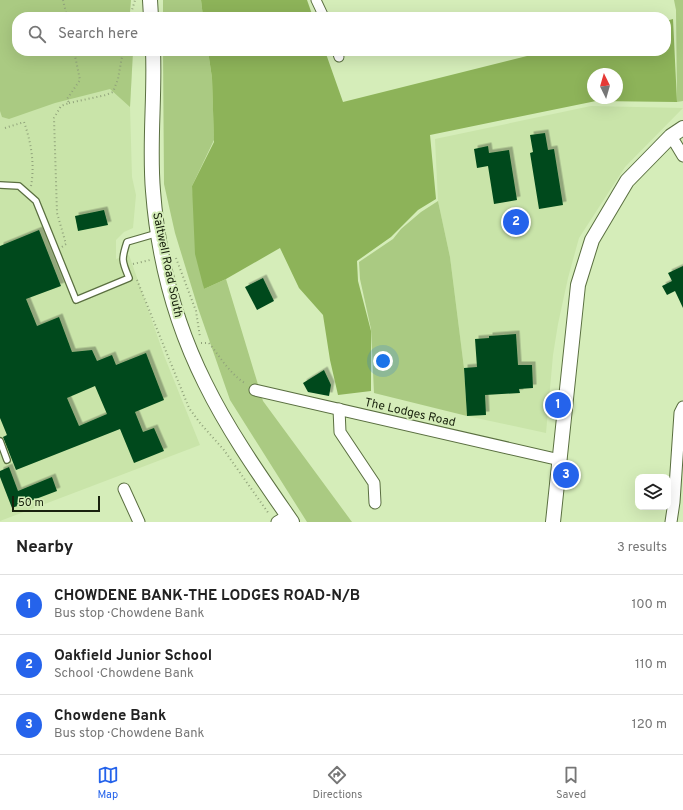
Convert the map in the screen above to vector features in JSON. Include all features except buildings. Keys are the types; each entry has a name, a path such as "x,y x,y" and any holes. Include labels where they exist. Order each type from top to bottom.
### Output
{"street":[{"path":"150,0 151,12"},
{"path":"316,0 322,12"},
{"name":"Saltwell Road South","path":"153,56 153,188 158,233 180,324 195,345 205,382 220,412 282,519"},
{"path":"553,522 578,285 592,240 627,181 671,136 683,128"},
{"path":"671,136 683,156"},
{"name":"The Lodges Road","path":"255,390 560,460"},
{"path":"671,522 679,501 680,413 683,407"},
{"path":"339,409 340,432 374,483 376,503"},
{"path":"124,490 139,522"}],"lane":[{"path":"0,185 19,186 36,201 76,300 129,278 122,258 127,242 158,233"},
{"path":"0,441 7,460"}],"path":[{"path":"63,0 66,12"},
{"path":"131,12 135,0"},
{"path":"69,103 67,99 80,80 75,56"},
{"path":"56,250 66,244 57,213 54,118 61,106 113,92 118,79 122,56"},
{"path":"6,128 24,122 32,153 32,175 29,195"},
{"path":"173,257 176,257 196,310 195,345 209,343 229,370 238,379 255,390"},
{"path":"133,270 131,264 153,259"},
{"path":"135,276 189,408 200,423 282,519"}],"shaded area":[{"path":"0,0 131,0 130,12 12,12 12,56 133,56 130,107 132,177 136,195 133,228 124,232 116,240 116,259 129,255 165,358 200,445 0,521"},
{"path":"0,0 131,0 130,12 12,12 12,56 133,56 130,107 110,89 55,103 9,119 2,117 0,111"},
{"path":"163,0 201,0 202,12 163,12"},
{"path":"201,0 307,0 311,12 202,12"},
{"path":"674,0 683,0 683,101 677,102 676,10"},
{"path":"673,19 677,102 623,101 623,68 587,68 587,103 430,135 436,199 418,210 391,237 357,261 358,281 371,331 371,391 338,395 330,360 323,315 299,288 280,248 226,279 204,289 195,254 192,186 214,142 212,78 209,56 327,56 343,102 527,56 671,56 671,20"},
{"path":"163,56 209,56 212,78 214,140 192,186 204,289 226,279 263,401 352,522 307,522 230,400 198,308 175,233 164,184"},
{"path":"591,106 683,108 625,167 579,238 558,324 553,355 546,433 467,416 464,368 450,257 438,201 435,139"},
{"path":"438,201 450,257 464,368 467,416 374,393 371,329 360,279 359,262 393,239 401,229 421,212"}],"place":[{"name":"Oakfield Junior School","path":"516,222"},
{"name":"CHOWDENE BANK-THE LODGES ROAD-N/B","path":"558,405"},
{"name":"Chowdene Bank","path":"566,475"}]}
